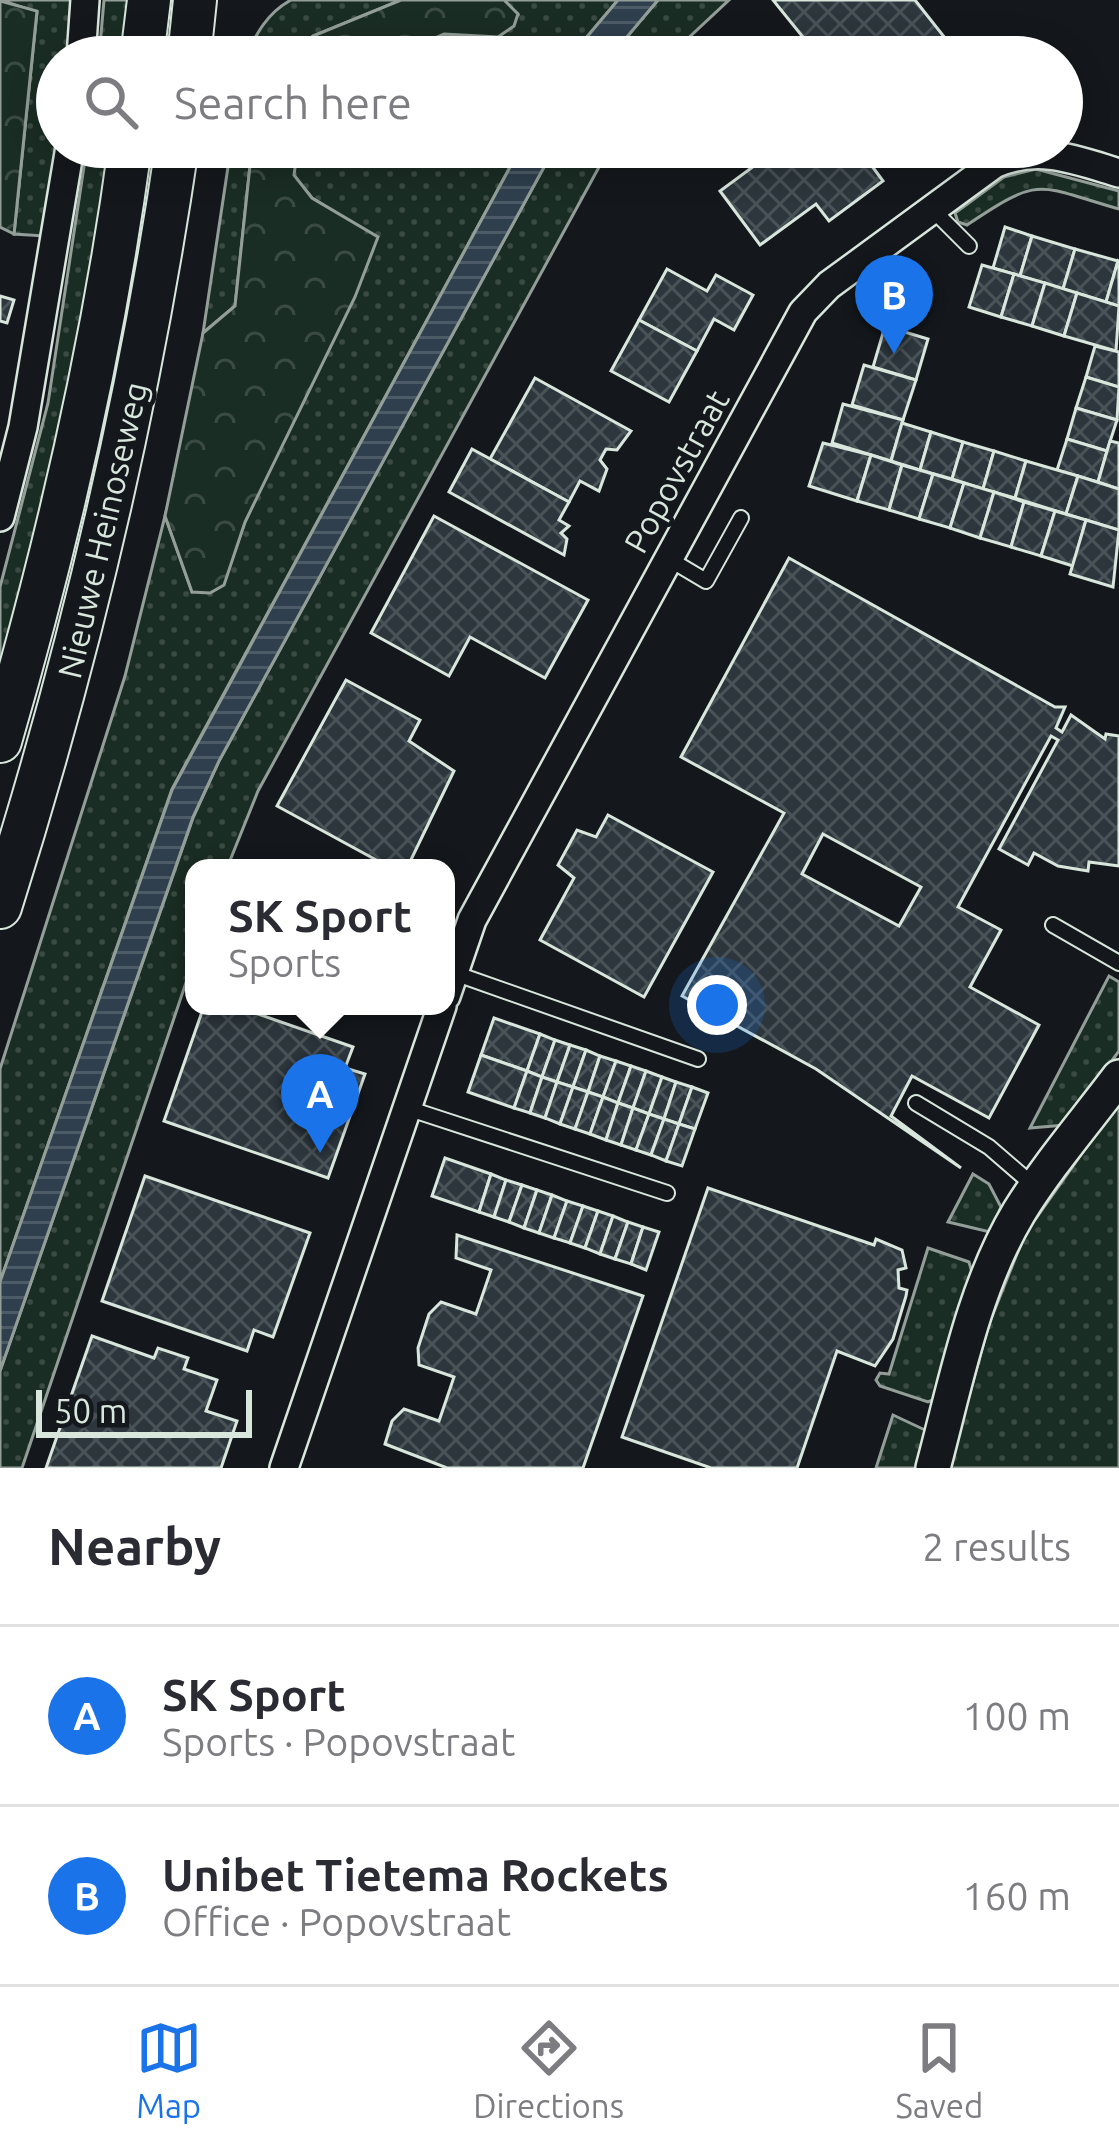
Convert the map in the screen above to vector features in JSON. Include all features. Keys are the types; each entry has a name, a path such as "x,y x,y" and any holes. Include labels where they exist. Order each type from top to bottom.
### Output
{"highway":[{"path":"145,36 149,0"},
{"path":"191,36 195,0"},
{"name":"Nieuwe Heinoseweg","path":"0,741 40,607 84,416 126,168"},
{"name":"Nieuwe Heinoseweg","path":"0,907 92,589 130,422 173,168"}],"street":[{"path":"82,36 86,0"},
{"name":"Popovstraat","path":"1083,162 1119,173"},
{"path":"0,517 23,427 66,168"},
{"name":"Popovstraat","path":"455,970 472,920 803,312 829,285 993,168"},
{"path":"284,1468 439,1015"},
{"path":"933,1468 975,1312 1003,1245 1036,1188 1119,1077"}],"lane":[{"path":"932,209 969,247"},
{"path":"669,559 706,581 741,518"},
{"path":"1053,926 1119,963"},
{"path":"455,986 698,1059"},
{"path":"916,1103 989,1148 1036,1188"},
{"path":"407,1108 668,1193"}],"green space":[{"path":"0,0 75,0 72,36 36,36 36,168 54,168 44,236 14,234 37,12"},
{"path":"104,0 131,0 127,36 101,36"},
{"path":"291,0 401,0 313,36 256,36"},
{"path":"401,0 504,0 518,14 514,26 499,36 313,36"},
{"path":"504,0 618,0 588,36 498,36 518,15"},
{"path":"658,0 729,0 690,36 628,36"},
{"path":"0,1 37,11 14,234 0,227"},
{"path":"84,168 109,168 68,410 0,687 0,587 48,403"},
{"path":"228,168 250,168 235,306 203,333"},
{"path":"250,168 295,168 294,175 312,198 378,237 355,297 245,522 224,585 210,593 192,592 165,516 203,333 235,306"},
{"path":"294,168 510,168 172,789 0,1282 0,1069 125,676 165,516 192,592 223,585 245,522 377,238 312,198 293,175"},
{"path":"544,168 599,168 258,791 231,859 185,859 185,986 22,1468 0,1468 0,1371 193,818 219,761"},
{"path":"1036,169 1119,191 1119,209 1040,189 1011,198 967,225 958,222 955,213 1004,177"},
{"path":"1109,976 1119,982 1119,1051 1065,1125 1030,1128"},
{"path":"1119,1101 1119,1468 949,1468 989,1324 1025,1234"},
{"path":"973,1174 989,1184 1001,1207 990,1232 948,1222"},
{"path":"928,1248 969,1262 973,1276 935,1399 928,1402 880,1386 876,1380 880,1373 889,1374"},
{"path":"893,1415 925,1430 918,1468 876,1468"}],"water":[{"path":"618,0 658,0 628,36 588,36"},
{"path":"510,168 544,168 219,761 193,817 0,1371 0,1282 172,790"}],"building":[{"path":"773,0 915,0 943,36 802,36"},
{"path":"751,168 873,168 883,181 829,221 816,204 760,245 720,191"},
{"path":"1005,227 1032,236 1020,276 993,268"},
{"path":"1032,236 1075,249 1063,289 1020,276"},
{"path":"1075,249 1118,261 1106,302 1063,289"},
{"path":"1119,262 1119,306 1106,302"},
{"path":"982,265 1014,274 1001,317 969,307"},
{"path":"667,269 707,291 716,275 753,295 734,330 714,319 697,351 639,320"},
{"path":"1014,274 1045,283 1032,326 1001,317"},
{"path":"1045,283 1077,293 1064,336 1032,326"},
{"path":"1077,293 1119,306 1116,351 1064,336"},
{"path":"0,296 14,300 7,323 0,321"},
{"path":"639,320 697,351 669,402 611,371"},
{"path":"885,326 928,339 916,380 873,367"},
{"path":"1095,346 1119,352 1119,387 1086,377"},
{"path":"864,365 916,380 903,420 852,405"},
{"path":"1086,377 1119,387 1117,420 1076,408"},
{"path":"535,378 631,431 617,450 606,449 600,460 607,469 599,491 580,481 569,502 490,459"},
{"path":"843,404 903,420 891,461 832,443"},
{"path":"1076,408 1117,420 1107,451 1067,439"},
{"path":"902,423 931,432 920,470 891,461"},
{"path":"931,432 963,442 952,479 920,470"},
{"path":"1067,439 1107,451 1098,482 1057,470"},
{"path":"1110,441 1119,443 1119,489 1098,482"},
{"path":"963,442 994,451 983,489 952,479"},
{"path":"823,443 871,455 857,501 809,486"},
{"path":"472,449 569,502 559,520 569,526 561,533 567,539 564,555 449,492"},
{"path":"994,451 1026,461 1015,498 983,489"},
{"path":"871,455 902,465 889,510 857,501"},
{"path":"1026,461 1078,476 1066,514 1015,498"},
{"path":"902,465 933,474 919,519 889,510"},
{"path":"933,474 964,483 950,528 919,519"},
{"path":"1078,476 1119,489 1119,530 1066,514"},
{"path":"964,483 994,492 980,538 950,528"},
{"path":"994,492 1024,502 1011,547 980,538"},
{"path":"1024,502 1055,511 1041,556 1011,547"},
{"path":"1055,511 1086,520 1073,566 1041,556"},
{"path":"434,516 588,600 545,678 470,637 449,676 371,633"},
{"path":"1086,520 1119,530 1113,587 1070,574"},
{"path":"789,558 1055,707 1065,707 1056,728 1062,732 1071,715 1105,739 1106,734 1119,736 1119,866 1089,862 1088,871 1058,866 1034,853 1028,865 999,849 1058,740 1051,736 958,907 1001,930 970,987 1039,1025 989,1118 912,1076 891,1116 961,1168 816,1069 682,996 784,813 681,757","holes":["823,834 921,887 899,926 802,874"]},
{"path":"346,680 420,720 409,741 454,771 411,859 374,859 277,806"},
{"path":"608,815 713,872 644,997 540,940 574,878 558,865 577,830 596,837"},
{"path":"201,1015 261,1015 353,1047 345,1068 365,1074 328,1178 164,1121"},
{"path":"494,1018 540,1034 527,1071 481,1055"},
{"path":"540,1034 555,1040 542,1077 527,1071"},
{"path":"555,1040 570,1045 557,1082 542,1077"},
{"path":"570,1045 586,1050 573,1087 557,1082"},
{"path":"586,1050 600,1056 588,1092 573,1087"},
{"path":"481,1055 527,1071 514,1108 468,1092"},
{"path":"600,1056 616,1061 603,1097 588,1092"},
{"path":"616,1061 631,1066 618,1103 603,1097"},
{"path":"631,1066 646,1071 633,1108 618,1103"},
{"path":"527,1071 542,1077 530,1113 514,1108"},
{"path":"646,1071 662,1077 649,1114 633,1108"},
{"path":"542,1077 557,1082 545,1118 530,1113"},
{"path":"662,1077 676,1082 664,1119 649,1114"},
{"path":"557,1082 573,1087 560,1124 545,1118"},
{"path":"676,1082 692,1087 679,1124 664,1119"},
{"path":"573,1087 588,1092 575,1129 560,1124"},
{"path":"692,1087 708,1093 695,1129 679,1124"},
{"path":"588,1092 603,1097 590,1134 575,1129"},
{"path":"603,1097 618,1103 606,1140 590,1134"},
{"path":"618,1103 633,1108 621,1145 606,1140"},
{"path":"633,1108 649,1114 636,1150 621,1145"},
{"path":"649,1114 664,1119 651,1155 636,1150"},
{"path":"664,1119 679,1124 666,1161 651,1155"},
{"path":"679,1124 695,1129 682,1166 666,1161"},
{"path":"445,1158 491,1174 479,1212 432,1196"},
{"path":"491,1174 506,1180 494,1217 479,1212"},
{"path":"145,1176 310,1233 273,1337 254,1330 247,1351 102,1301"},
{"path":"506,1180 522,1185 509,1222 494,1217"},
{"path":"522,1185 537,1190 524,1228 509,1222"},
{"path":"708,1188 874,1245 876,1239 902,1250 906,1268 898,1270 899,1288 907,1290 893,1339 875,1366 837,1351 797,1468 711,1468 622,1437"},
{"path":"537,1190 552,1195 539,1233 524,1228"},
{"path":"552,1195 567,1201 554,1238 539,1233"},
{"path":"567,1201 583,1206 570,1243 554,1238"},
{"path":"583,1206 598,1211 585,1248 570,1243"},
{"path":"598,1211 613,1216 600,1254 585,1248"},
{"path":"613,1216 628,1222 615,1259 600,1254"},
{"path":"628,1222 643,1227 631,1264 615,1259"},
{"path":"643,1227 659,1232 646,1270 631,1264"},
{"path":"457,1235 643,1296 583,1468 447,1468 385,1444 392,1421 404,1409 439,1421 454,1377 419,1365 418,1348 429,1314 441,1302 476,1314 491,1270 456,1258"},
{"path":"92,1336 154,1358 158,1348 188,1358 184,1369 217,1380 206,1411 237,1421 221,1468 46,1468"}],"place":[{"name":"Unibet Tietema Rockets","path":"894,354"},
{"name":"SK Sport","path":"320,1153"}]}
